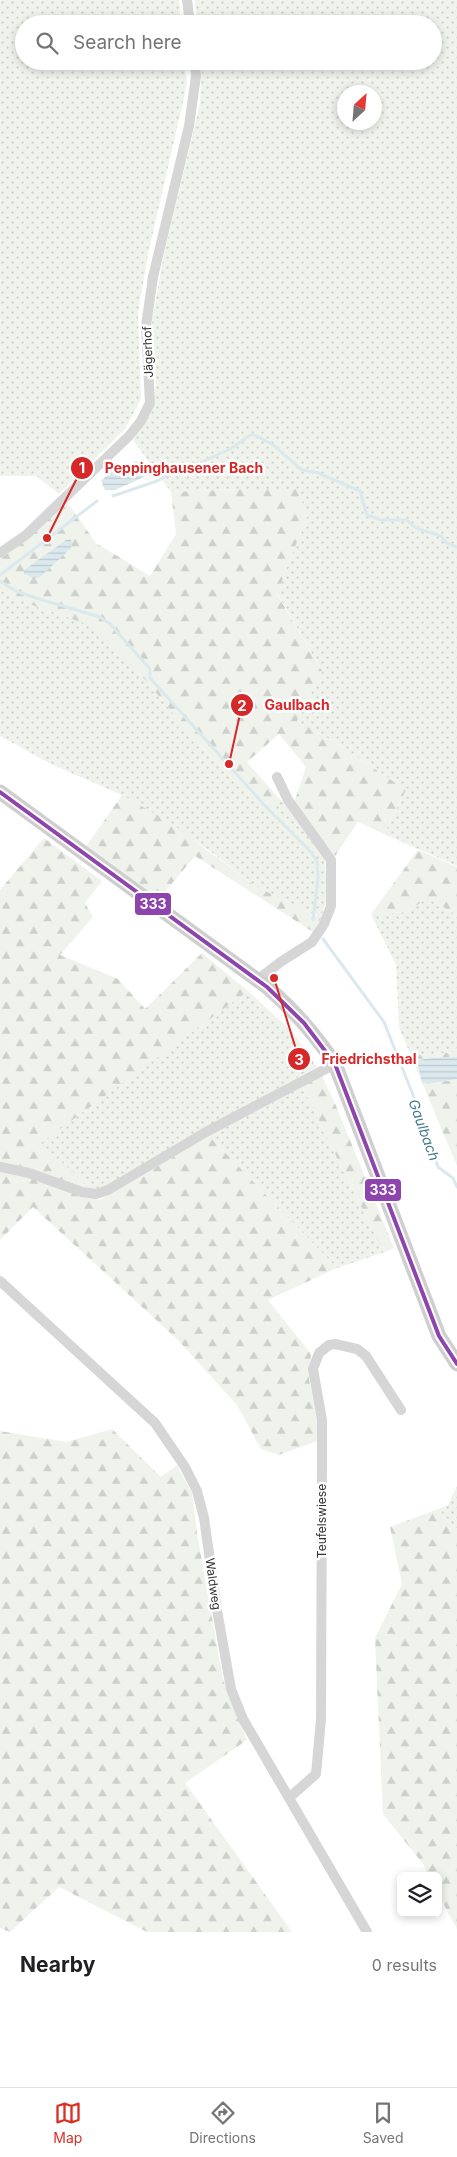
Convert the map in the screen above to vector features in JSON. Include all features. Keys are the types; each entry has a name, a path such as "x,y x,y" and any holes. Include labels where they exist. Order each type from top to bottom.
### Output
{"main road":[{"path":"0,792 257,980 291,1007 316,1035 334,1064 440,1336 457,1364"}],"street":[{"path":"187,0 189,15"},
{"name":"Jägerhof","path":"0,553 26,535 129,436 142,421 150,403 146,326 153,277 188,126 196,70"},
{"path":"257,980 282,960 312,942 324,924 331,906 331,860 288,800 277,778"},
{"path":"0,1167 29,1173 82,1192 96,1194 108,1190 206,1132 334,1064"},
{"name":"Waldweg","path":"0,1280 155,1423 185,1467 197,1491 204,1518 217,1610 231,1689 243,1719 367,1932"},
{"name":"Teufelswiese","path":"290,1797 302,1789 316,1774 321,1718 322,1420 313,1369 319,1353 329,1345 335,1344 357,1349 366,1356 401,1410"}],"green space":[{"path":"0,0 179,0 180,15 15,15 15,70 185,70 187,84 148,254 138,313 141,399 125,429 59,494 36,476 0,476"},
{"path":"195,0 457,0 457,866 384,834 406,790 341,746 297,721 322,671 277,593 307,516 297,489 171,492 133,440 151,413 156,385 152,321 164,254 200,104 202,70 442,70 442,15 196,15"},
{"path":"297,489 307,516 277,594 322,671 297,721 341,746 406,790 384,834 358,822 335,856 294,803 306,767 279,734 247,762 285,805 254,801 199,744 147,682 95,627 32,605 0,590 0,559 28,539 67,502 96,543 150,576 176,534 171,492"},
{"path":"0,590 32,605 95,626 147,682 199,744 254,801 285,805 325,860 327,897 321,918 255,886 206,848 122,795 51,764 0,736"},
{"path":"122,795 171,823 255,886 321,918 313,932 195,856 158,900 85,848"},
{"path":"44,838 102,881 85,903 93,917 60,955 118,979 145,1009 202,953 248,991 41,1143 92,1190 0,1163 0,890"},
{"path":"418,850 457,867 457,915 427,898 408,912 371,914"},
{"path":"427,898 457,915 457,1052 411,1056 399,1027 396,965 371,914 408,912"},
{"path":"248,991 294,1034 317,1067 101,1189 92,1190 40,1143"},
{"path":"457,1052 457,1057 433,1058 428,1084 457,1079 457,1166 411,1056"},
{"path":"322,1076 394,1248 385,1252 302,1086"},
{"path":"302,1086 385,1252 337,1268 209,1136"},
{"path":"209,1136 337,1268 268,1300 311,1354 309,1379 317,1420 317,1441 279,1455 261,1449 237,1405 177,1339 33,1207 0,1240 0,1170 100,1200"},
{"path":"112,1429 161,1477 177,1465 192,1493 197,1533 223,1680 247,1740 185,1783 292,1932 147,1932 59,1887 10,1932 0,1928 0,1431 67,1442"},
{"path":"457,1486 457,1529 438,1509 448,1505"},
{"path":"438,1509 457,1529 457,1929 442,1901 442,1872 427,1872 423,1864 383,1814 375,1638 402,1584 390,1527"}],"shaded area":[{"path":"136,461 142,464 144,477 115,490 105,490 101,481 108,474"},
{"path":"70,539 72,542 71,548 40,577 34,578 24,574 24,570"},
{"path":"457,1057 457,1079 428,1084 422,1082 418,1066 419,1060"}],"waterway":[{"path":"113,496 157,481 197,464 230,449 252,434 272,444 302,470 318,473 360,491 367,515 381,520 407,520 416,528 441,536 447,543 457,547"},
{"path":"0,575 97,501"},
{"name":"Gaulbach","path":"0,581 16,591 100,617 110,624 150,669 150,678 267,808 312,853 317,862 318,878 313,920"},
{"name":"Gaulbach","path":"323,939 384,1022 415,1100 438,1167 453,1178 457,1187"}],"transit line":[{"name":"333","path":"0,792 267,987 304,1023 335,1064 439,1336 457,1364"}],"place":[{"name":"Peppinghausener Bach","path":"47,538"},
{"name":"Gaulbach","path":"229,764"},
{"name":"Friedrichsthal","path":"274,978"}]}
